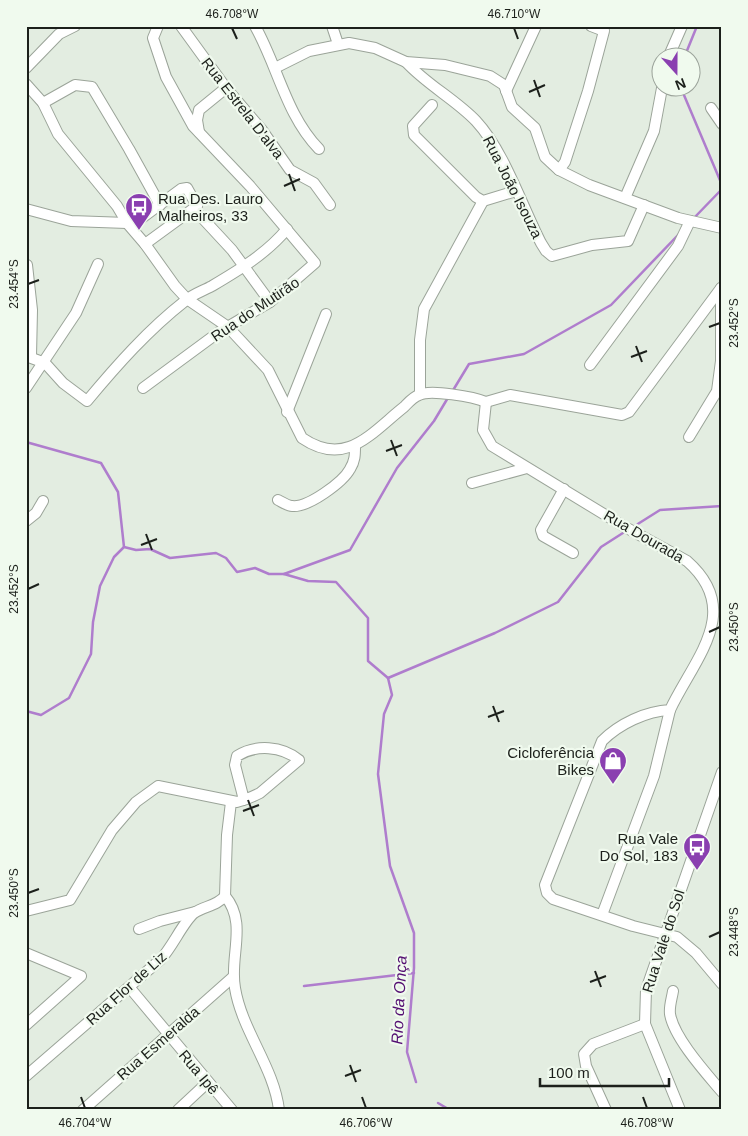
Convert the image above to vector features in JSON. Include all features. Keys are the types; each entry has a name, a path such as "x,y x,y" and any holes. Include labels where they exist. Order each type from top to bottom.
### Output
{"street":[{"path":"26,68 59,34 75,26"},
{"name":"Rua do Mutirão","path":"143,388 228,327 270,302 315,263 184,113 166,76 153,38 158,26"},
{"name":"Rua Estrela D'alva","path":"181,26 226,88 257,122 290,170 314,183 330,205"},
{"path":"255,26 275,68 295,118 319,149"},
{"path":"332,26 338,44"},
{"path":"506,91 536,26"},
{"path":"559,170 565,162 588,91 604,31 591,26"},
{"path":"672,48 682,26"},
{"path":"275,68 309,51 338,44 357,43 375,48 406,62 444,64 482,73 501,82 512,107 534,128 547,160 559,170 589,185 656,210 690,221 722,228"},
{"name":"Rua João Isouza","path":"406,62 422,78 477,122 497,151 541,243 552,256 592,245 628,241 644,205"},
{"path":"26,84 43,104 58,134 117,206 175,286 187,299 228,327 268,370 277,386 287,412 302,438 312,445 332,451 355,446 420,394 443,394 478,398 486,402 510,395 622,415 629,412 721,287"},
{"path":"43,104 70,87 80,84 92,87 160,205"},
{"path":"199,132 197,120 199,110 226,88"},
{"path":"625,198 654,131 660,98"},
{"path":"432,105 413,126 414,135 476,197 483,201"},
{"path":"711,108 722,124"},
{"path":"26,209 71,221 129,225 181,189 187,188 196,202 194,209 145,244"},
{"path":"420,394 420,340 424,309 483,201 516,191"},
{"path":"194,209 210,225 270,302"},
{"path":"590,365 678,246 690,221"},
{"path":"27,265 32,310 28,356 45,363 63,383 87,401 115,367 187,299 244,267 265,252 287,229"},
{"path":"26,388 45,363 81,305 98,264"},
{"path":"689,437 713,396 718,383 721,361 721,287"},
{"path":"287,412 326,314"},
{"name":"Rua Dourada","path":"486,402 482,423 488,440 498,451 564,488 625,527 687,560 707,586 713,608 712,628 704,647 670,710 654,776 602,915"},
{"path":"278,500 292,506 299,505 325,493 344,478 350,469 356,456 355,446"},
{"path":"472,483 527,468"},
{"path":"564,488 541,530 543,536 573,552"},
{"path":"26,521 36,513 43,501"},
{"path":"670,710 652,712 632,720 616,729 602,741 545,885 549,896 633,926 667,933 677,938 696,953 722,984"},
{"path":"26,911 70,900 112,830 136,802 158,786 231,802 244,800 267,788 299,760 281,749 251,751 237,756 234,765 244,800"},
{"name":"Rua Vale do Sol","path":"680,1110 645,1024 646,990 722,772"},
{"path":"231,802 226,842 223,898 237,918 233,976 238,1006 274,1084 279,1110"},
{"path":"139,929 195,912 223,898"},
{"name":"Rua Flor de Liz","path":"26,1076 130,988 166,954 195,912"},
{"path":"172,918 179,935"},
{"path":"26,954 81,976 26,1025"},
{"name":"Rua Esmeralda","path":"83,1110 233,976"},
{"name":"Rua Ipê","path":"130,988 166,1034 232,1110"},
{"path":"674,991 670,1010 672,1023 695,1058 722,1092"},
{"path":"606,1110 586,1066 584,1054 593,1044 645,1024"},
{"path":"178,1110 207,1083"}],"waterway":[{"path":"688,48 697,26"},
{"path":"685,98 722,185"},
{"path":"693,219 722,189"},
{"path":"452,392 469,364 524,354 611,305 679,234"},
{"path":"284,574 350,550 397,468 434,421 449,396"},
{"path":"26,442 101,463 118,492 124,547"},
{"path":"633,527 660,510 722,506"},
{"path":"388,678 495,633 558,602 601,547 626,531"},
{"path":"26,711 41,715 69,698 91,654 93,622 100,586 114,557 124,547 136,550 150,549 170,558 216,553 226,558 237,572 255,568 269,574 284,574 308,581 336,582 368,618 368,661 388,678"},
{"path":"388,678 392,695 384,714 378,774 390,866 414,933 414,968 407,1052 416,1082"},
{"path":"304,986 414,973"},
{"name":"Rio da Onça","path":"438,1103 450,1110"}],"place":[{"name":"Rua Des. Lauro Malheiros, 33","path":"139,231"},
{"name":"Cicloferência Bikes","path":"613,785"},
{"name":"Rua Vale Do Sol, 183","path":"697,871"}]}
